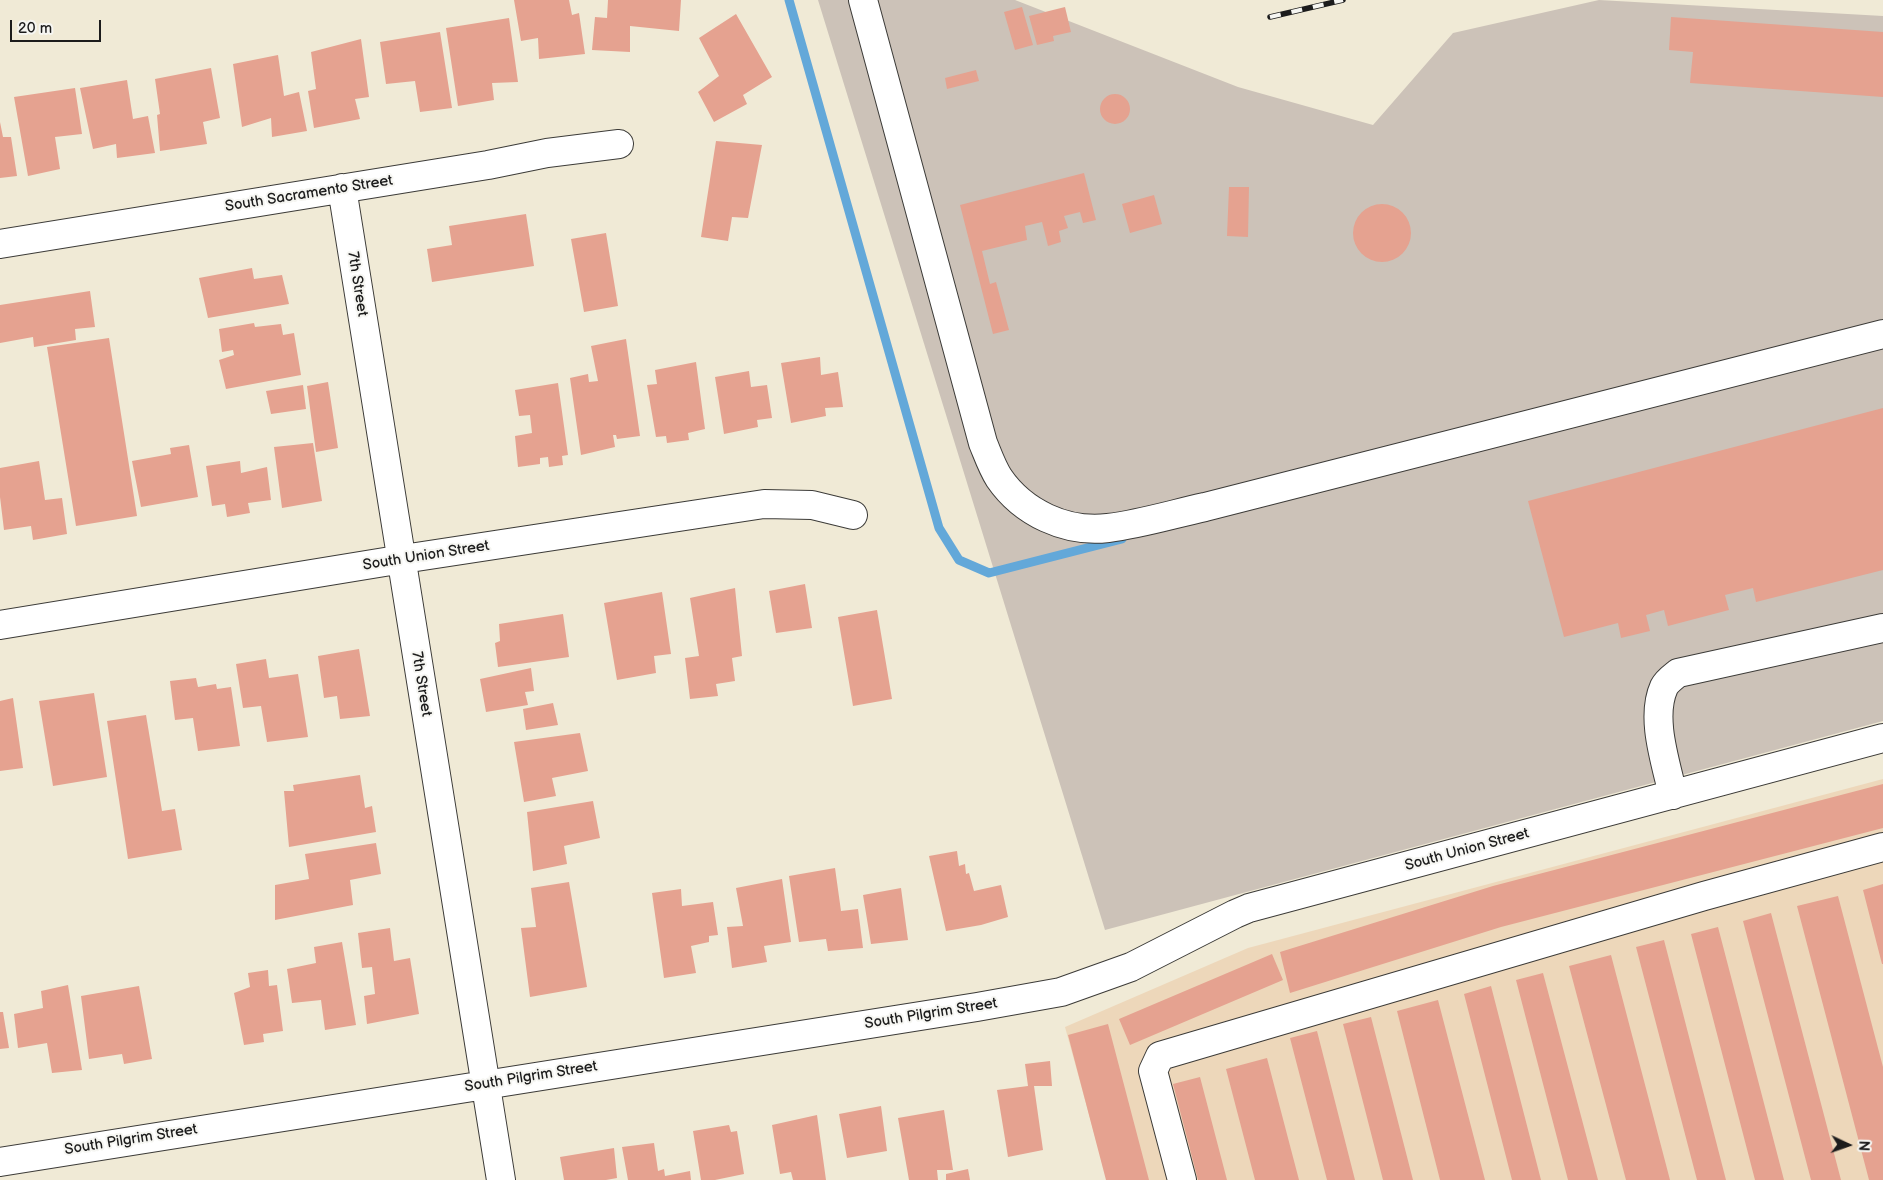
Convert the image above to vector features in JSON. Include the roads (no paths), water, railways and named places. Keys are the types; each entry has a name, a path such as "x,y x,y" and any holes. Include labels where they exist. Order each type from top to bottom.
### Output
{"street":[{"path":"863,0 983,443 994,469 1015,497 1030,509 1061,524 1084,528 1108,528 1205,507 1883,334"},
{"name":"South Sacramento Street","path":"0,244 488,165 548,153 619,144"},
{"name":"7th Street","path":"342,188 397,532 403,559 416,654 501,1180"},
{"name":"South Union Street","path":"0,625 403,559 764,504 812,505 853,515"},
{"path":"1673,795 1662,746 1658,706 1665,685 1678,673 1883,628"},
{"name":"South Union Street","path":"1061,992 1131,967 1249,908 1883,738"},
{"path":"1182,1180 1153,1072 1160,1056 1695,898 1883,847"},
{"name":"South Pilgrim Street","path":"0,1162 967,1009 1061,992"}],"waterway":[{"path":"789,0 939,528 959,560 989,573 1122,539"}],"railway":[{"path":"1270,17 1343,0"}]}
